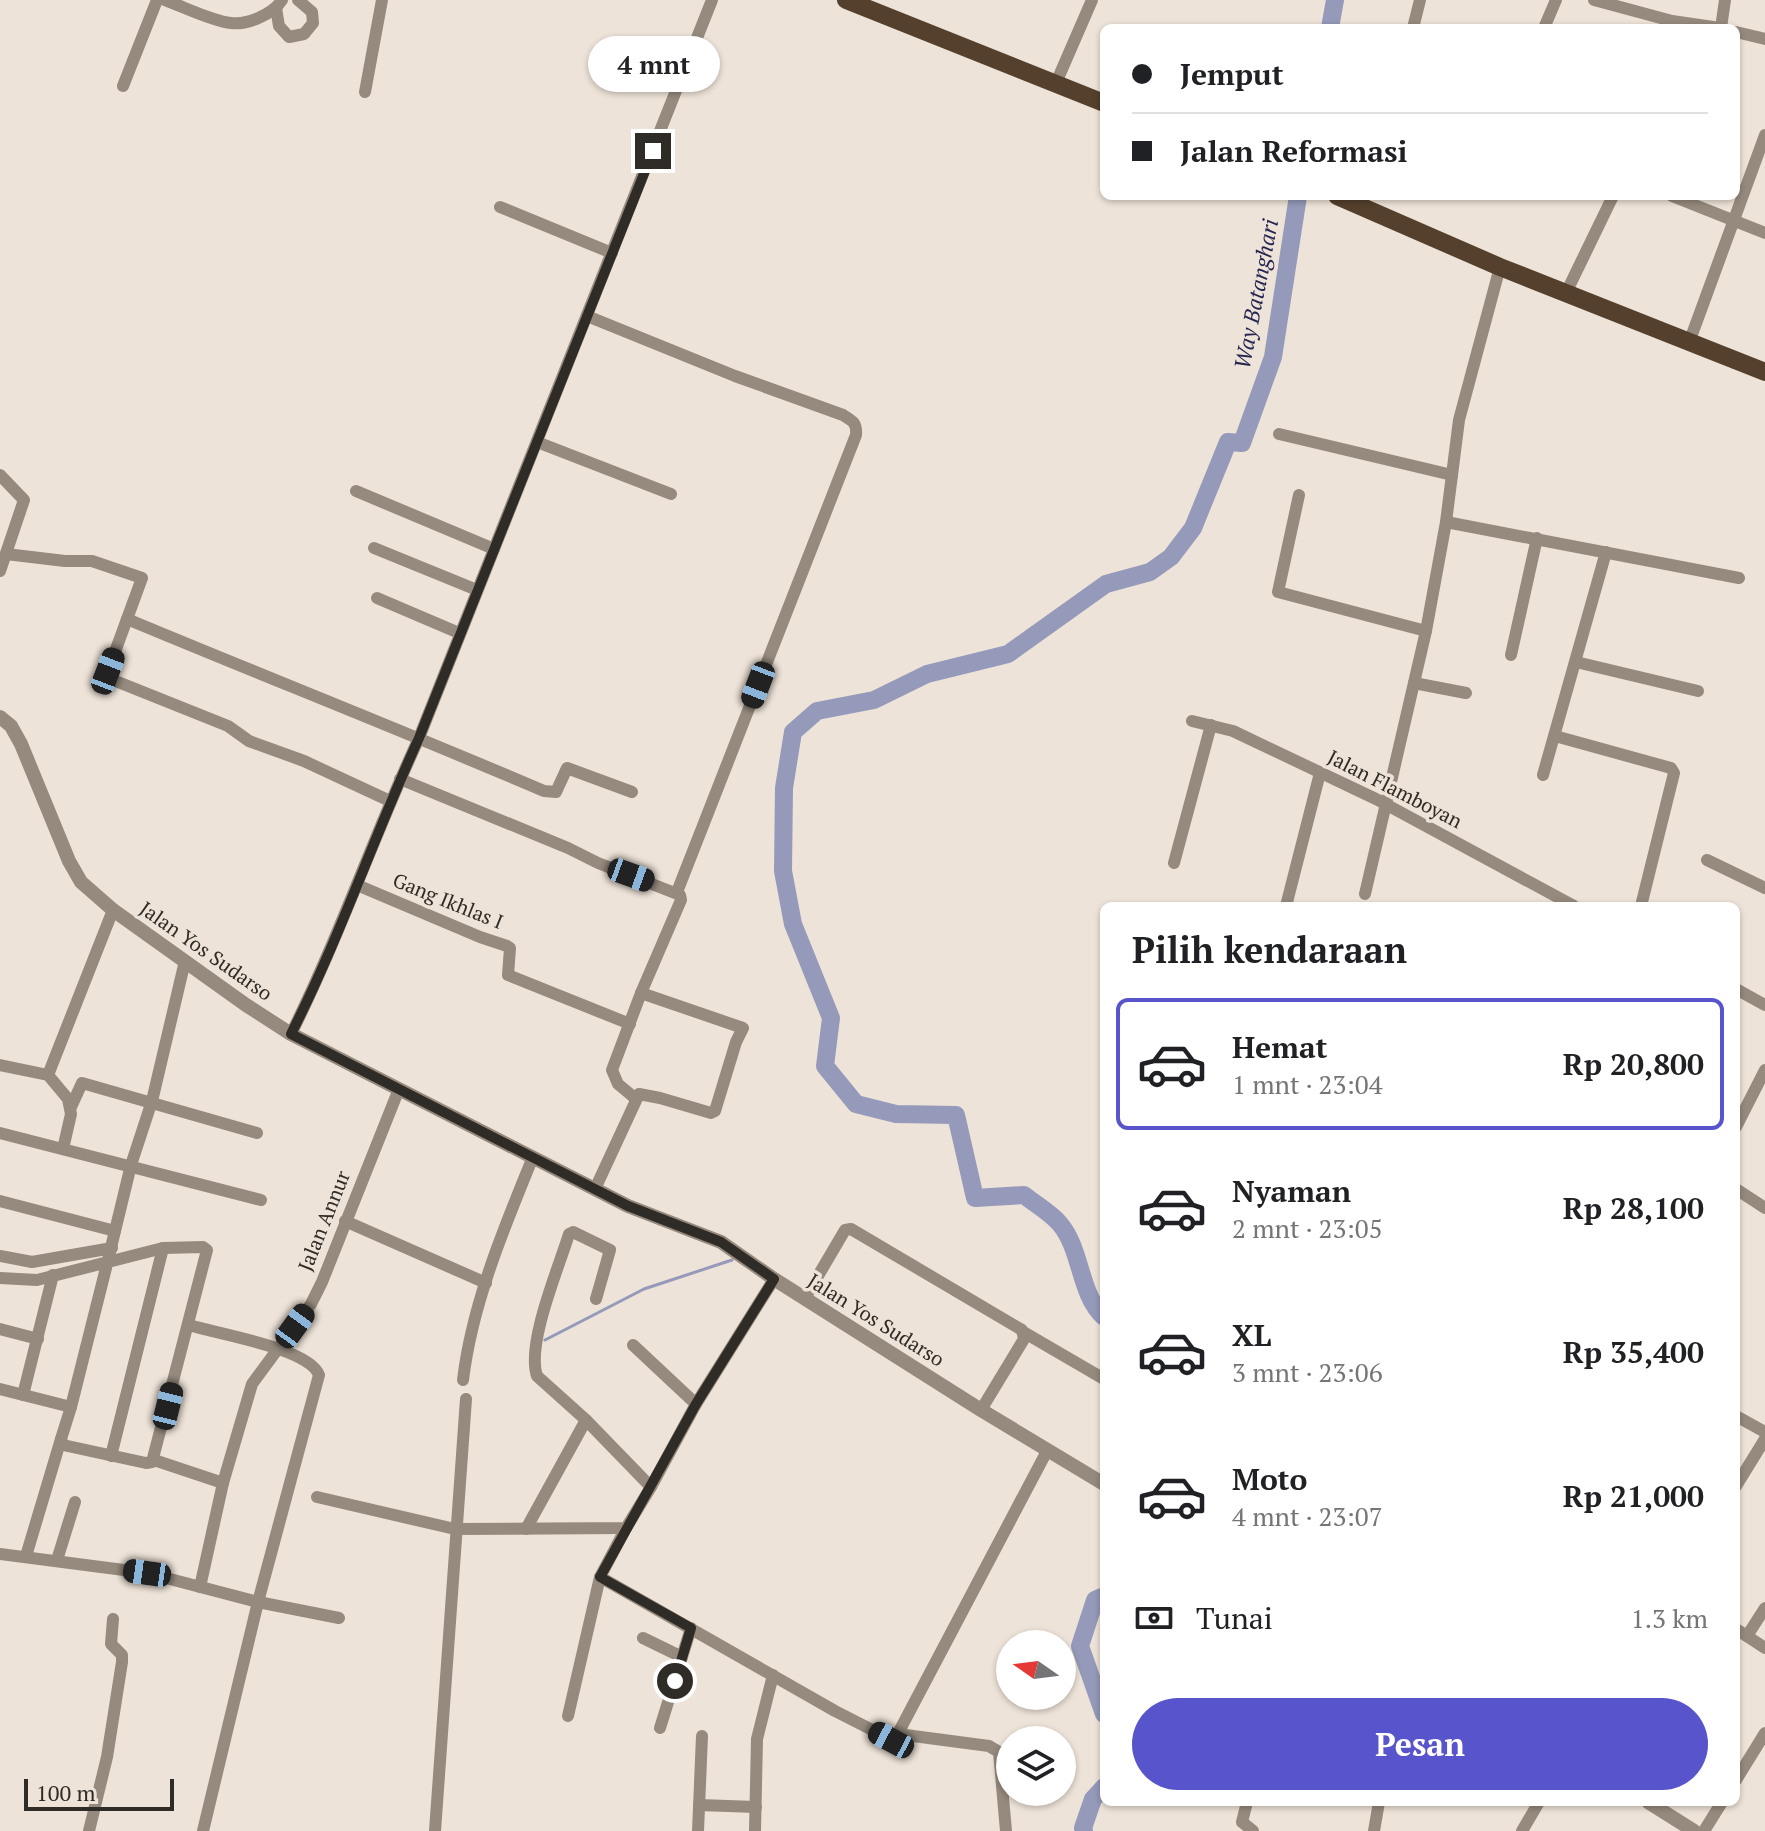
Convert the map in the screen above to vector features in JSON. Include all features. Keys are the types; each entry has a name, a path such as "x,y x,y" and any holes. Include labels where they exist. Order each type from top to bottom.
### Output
{"main road":[{"path":"846,0 1100,101"},
{"path":"1365,201 1500,267 1765,372"}],"street":[{"path":"123,86 157,0"},
{"path":"165,0 233,23 255,19 279,4"},
{"path":"279,4 279,26 289,37 304,34 313,23 312,12 298,0"},
{"path":"365,92 382,0"},
{"path":"291,1034 320,975 390,801 419,738 712,0"},
{"path":"1056,83 1092,0"},
{"path":"1414,24 1420,0"},
{"path":"1546,24 1556,0"},
{"path":"1594,0 1671,24"},
{"path":"1721,24 1725,0"},
{"path":"1740,33 1765,39"},
{"path":"1740,199 1765,135"},
{"path":"1566,293 1611,200"},
{"path":"1682,200 1765,233"},
{"path":"1690,340 1740,200"},
{"path":"500,207 612,253"},
{"path":"1365,894 1426,631 1446,522 1459,420 1500,267"},
{"path":"587,316 735,376 843,415 852,420 856,427 856,435 677,892"},
{"path":"1279,434 1452,475"},
{"path":"537,442 671,494"},
{"path":"0,475 24,500 6,545 0,571"},
{"path":"356,491 494,549"},
{"path":"1299,495 1278,592 1426,631"},
{"path":"1446,522 1739,578"},
{"path":"1511,655 1537,538"},
{"path":"6,545 65,561 92,561 142,578 108,678 228,726 249,741 304,761 390,801"},
{"path":"374,548 477,590"},
{"path":"1543,775 1606,552"},
{"path":"377,598 459,633"},
{"path":"127,619 552,793 556,792 566,768 632,792"},
{"path":"1576,662 1698,691"},
{"path":"1414,683 1466,693"},
{"name":"Jalan Yos Sudarso","path":"0,717 11,726 21,744 64,850 81,882 113,910 246,1005 291,1034 628,1206 721,1242 981,1410 1100,1482"},
{"name":"Jalan Flamboyan","path":"1192,721 1233,731 1320,773 1385,806 1548,900"},
{"path":"1174,863 1211,725"},
{"path":"1555,736 1671,768 1674,773 1642,902"},
{"path":"1287,902 1320,773"},
{"path":"400,779 598,863 677,892 681,900 612,1070 618,1084 636,1099"},
{"path":"1707,860 1765,888"},
{"name":"Gang Ikhlas I","path":"357,885 507,946 510,948 508,975 630,1024"},
{"path":"48,1075 113,910"},
{"path":"26,1556 71,1407 131,1165 152,1101 185,961"},
{"path":"1740,991 1765,1005"},
{"path":"595,1189 639,1094 711,1113 715,1111 743,1028 641,993"},
{"path":"0,1065 48,1075 71,1107"},
{"path":"1740,1119 1765,1070"},
{"path":"63,1149 71,1107 82,1083 257,1133"},
{"name":"Jalan Annur","path":"200,1587 223,1483 252,1384 316,1293 334,1257 345,1221 399,1089"},
{"path":"0,1133 261,1200"},
{"path":"463,1380 467,1344 486,1283 533,1157"},
{"path":"1740,1192 1765,1208"},
{"path":"0,1201 115,1231"},
{"path":"345,1221 486,1283"},
{"path":"805,1298 845,1230 851,1229 1100,1377"},
{"path":"596,1299 610,1250 573,1232 569,1234 540,1327 534,1367 537,1376 586,1420 651,1487"},
{"path":"0,1278 37,1280 163,1248 203,1247 207,1250 154,1460"},
{"path":"0,1256 32,1262 112,1248"},
{"path":"111,1456 163,1248"},
{"path":"23,1395 53,1275"},
{"path":"568,1716 600,1577 696,1404 774,1279"},
{"path":"189,1325 279,1347 312,1366 319,1375 258,1602 203,1831"},
{"path":"0,1329 38,1339"},
{"path":"981,1410 1025,1333"},
{"path":"633,1345 696,1404"},
{"path":"0,1389 71,1407"},
{"path":"435,1831 466,1399"},
{"path":"1740,1418 1765,1432"},
{"path":"526,1529 586,1420"},
{"path":"61,1439 63,1445 146,1463 154,1460 223,1483"},
{"path":"1740,1480 1765,1439"},
{"path":"600,1577 894,1741 1047,1451"},
{"path":"317,1497 455,1529 626,1528"},
{"path":"57,1560 75,1502"},
{"path":"4,1554 147,1573 258,1602 339,1618"},
{"path":"1765,1608 1741,1632 1765,1648"},
{"path":"89,1831 107,1757 122,1662 122,1655 111,1644 113,1619"},
{"path":"660,1728 691,1628"},
{"path":"643,1638 682,1657"},
{"path":"755,1831 757,1739 773,1675"},
{"path":"1740,1774 1765,1733"},
{"path":"898,1734 989,1746 996,1750"},
{"path":"698,1831 702,1736"},
{"path":"699,1805 756,1807"},
{"path":"1006,1806 1006,1831"},
{"path":"1246,1806 1242,1822 1253,1831"},
{"path":"1374,1831 1378,1806"},
{"path":"1522,1831 1537,1806"},
{"path":"1654,1806 1694,1831"},
{"path":"1704,1831 1720,1806"}],"waterway":[{"name":"Way Batanghari","path":"1331,24 1335,0"},
{"name":"Way Batanghari","path":"1100,1312 1085,1284 1073,1246 1052,1216 1024,1195 975,1198 956,1115 896,1114 856,1104 825,1066 831,1018 793,924 783,871 784,788 793,732 817,711 874,700 927,674 1008,654 1106,584 1150,572 1171,557 1193,528 1228,442 1242,443 1273,357 1297,200"},
{"path":"545,1340 644,1289 732,1260"},
{"name":"Way Batanghari","path":"1100,1598 1095,1600 1080,1646 1100,1703"},
{"name":"Way Batanghari","path":"1084,1831 1093,1799 1100,1791"}],"route":[{"path":"653,151 419,738 390,801 320,975 291,1034 628,1206 721,1242 774,1279 696,1404 600,1577 691,1628 675,1681"}]}
